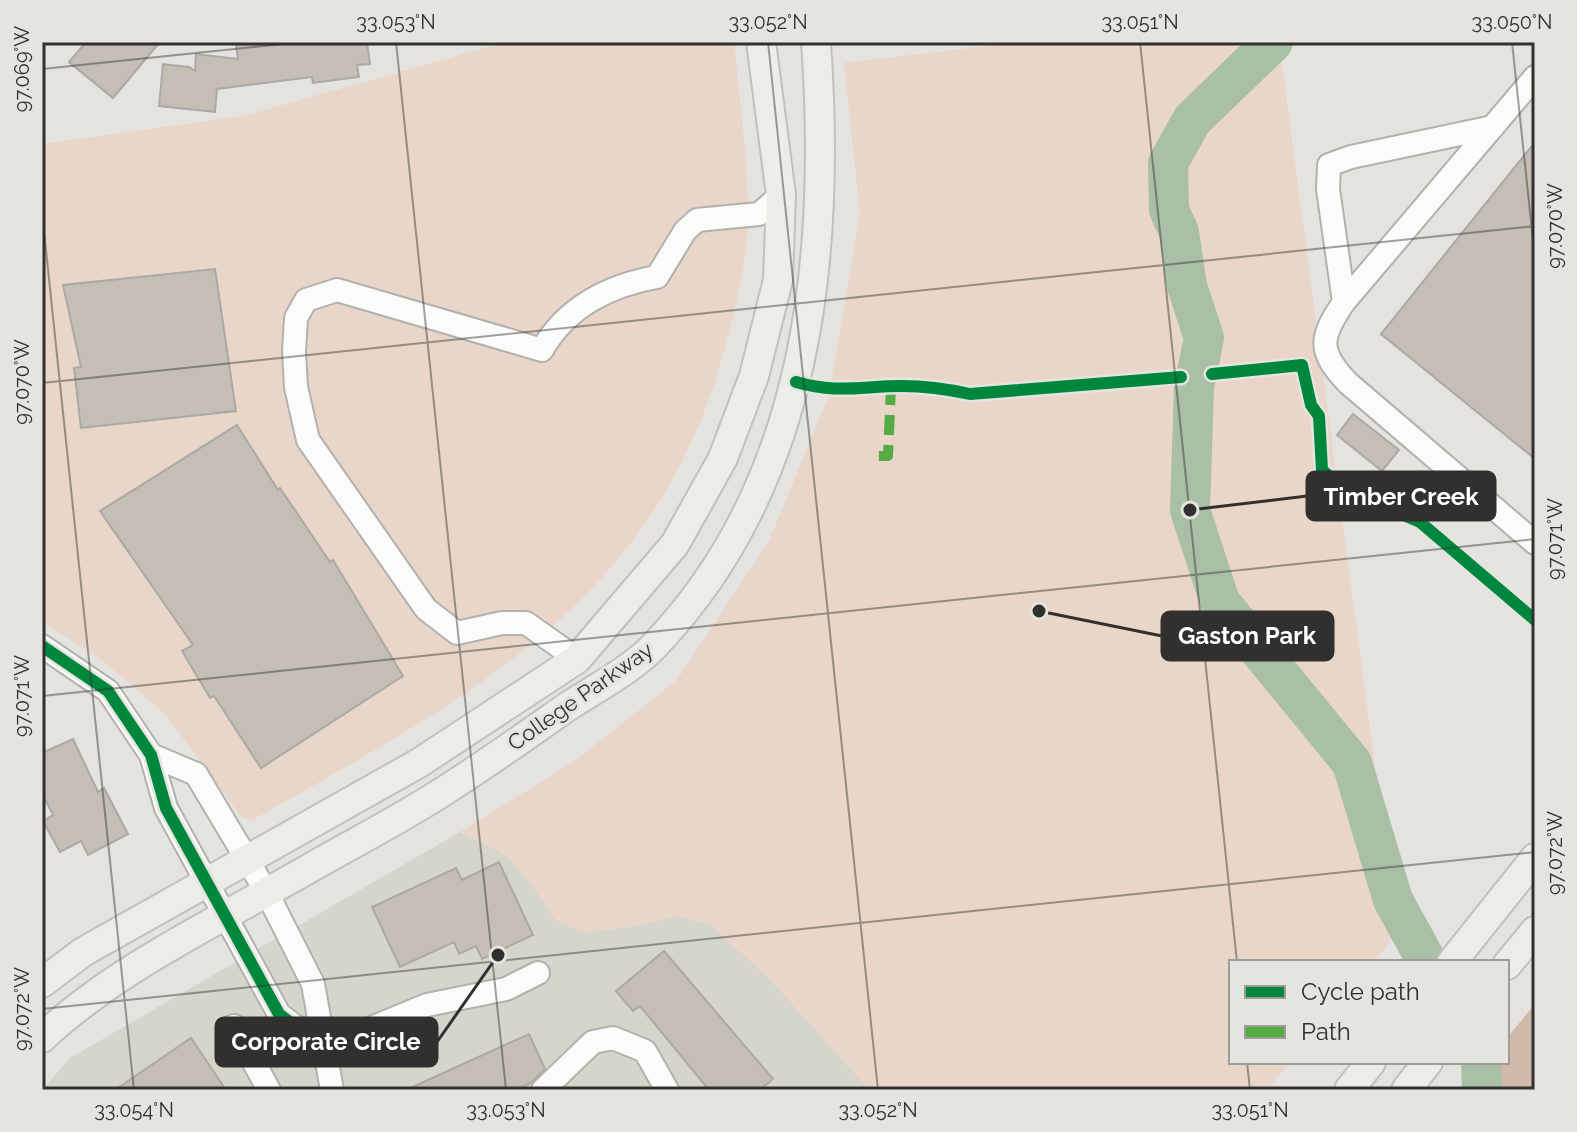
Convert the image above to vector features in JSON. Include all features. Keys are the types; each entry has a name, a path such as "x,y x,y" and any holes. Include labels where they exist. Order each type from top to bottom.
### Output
{"main road":[{"name":"College Parkway","path":"42,983 83,952 419,763 577,659 675,544 723,458 754,376 778,280 781,195 761,42"},
{"name":"College Parkway","path":"42,1038 114,982 446,790 600,685 654,646 710,579 762,486 800,371 821,191 816,42"},
{"path":"781,195 821,191"},
{"path":"577,659 600,685"},
{"path":"1454,960 1535,858"},
{"path":"1509,963 1535,931"},
{"path":"1349,1090 1369,1064"},
{"path":"1406,1090 1426,1064"}],"street":[{"path":"1535,77 1344,302 1326,330 1329,363 1535,543"},
{"path":"1344,302 1328,189 1329,165 1351,157 1493,127"},
{"path":"577,659 526,623 502,623 457,633 426,609 308,440 296,387 296,318 306,300 337,290 542,350 552,332 606,290 657,277 685,231 697,220 759,214 781,195"},
{"path":"42,646 108,691 151,755 166,808 279,1014 323,1048"},
{"path":"151,755 196,774 267,893 313,984 332,1090"},
{"path":"323,1048 427,1005 506,989 538,973"},
{"path":"234,1026 269,1090"},
{"path":"543,1090 593,1042 613,1038 645,1051 667,1090"}],"shaded area":[{"path":"506,42 734,42 747,169 748,228 742,278 726,343 696,433 654,509 604,575 544,633 478,684 406,731 251,821 240,815 165,714 98,657 42,622 42,144 243,116"},
{"path":"1021,42 1279,42 1397,932 1376,960 1229,960 1229,1064 1288,1064 1267,1090 870,1090 770,979 710,924 677,916 636,926 583,932 555,919 532,884 505,854 460,832 575,761 677,680 769,541 829,395 860,214 844,63"},
{"path":"460,832 505,854 532,884 555,919 583,932 636,926 677,916 710,924 770,979 870,1090 42,1090 70,1058"},
{"path":"1535,1004 1535,1090 1465,1090 1486,1064 1509,1064 1509,1036"}],"building":[{"path":"86,42 160,42 113,98 69,62"},
{"path":"259,42 367,42 370,64 357,65 359,77 313,83 312,77 217,89 215,112 159,106 163,64 189,67 195,71 196,54 238,59 236,45"},
{"path":"1535,142 1535,459 1381,334"},
{"path":"215,269 236,411 81,428 74,368 81,367 63,285"},
{"path":"1353,414 1399,450 1382,471 1337,435"},
{"path":"237,425 278,490 280,488 330,562 333,560 403,676 261,768 214,696 210,698 182,651 193,645 100,511"},
{"path":"73,739 98,792 104,788 128,834 88,855 81,841 60,852 43,821 53,815 42,793 42,753"},
{"path":"499,862 533,935 482,959 476,946 459,954 454,942 400,967 372,907 456,868 462,880"},
{"path":"664,951 773,1079 760,1090 709,1090 640,1006 633,1011 616,991"},
{"path":"529,1034 545,1069 531,1083 515,1090 406,1090"},
{"path":"191,1038 226,1090 115,1090"}],"waterway":[{"path":"1273,42 1192,120 1168,163 1169,210 1179,232 1187,286 1204,338 1194,387 1190,510 1220,602 1352,763 1393,900 1426,960"},
{"path":"1481,1064 1482,1090"}],"marked path":[{"path":"879,456 888,456 891,387"}],"cycle path":[{"path":"1212,374 1302,365 1311,405 1319,416 1322,470 1346,490 1420,522 1535,620"},
{"path":"796,382 837,389 919,387 970,394 1181,377"},
{"path":"42,646 108,691 151,755 166,808 279,1014 323,1048"}],"place":[{"name":"Timber Creek","path":"1190,510"},
{"name":"Gaston Park","path":"1039,611"},
{"name":"Corporate Circle","path":"498,955"}]}
